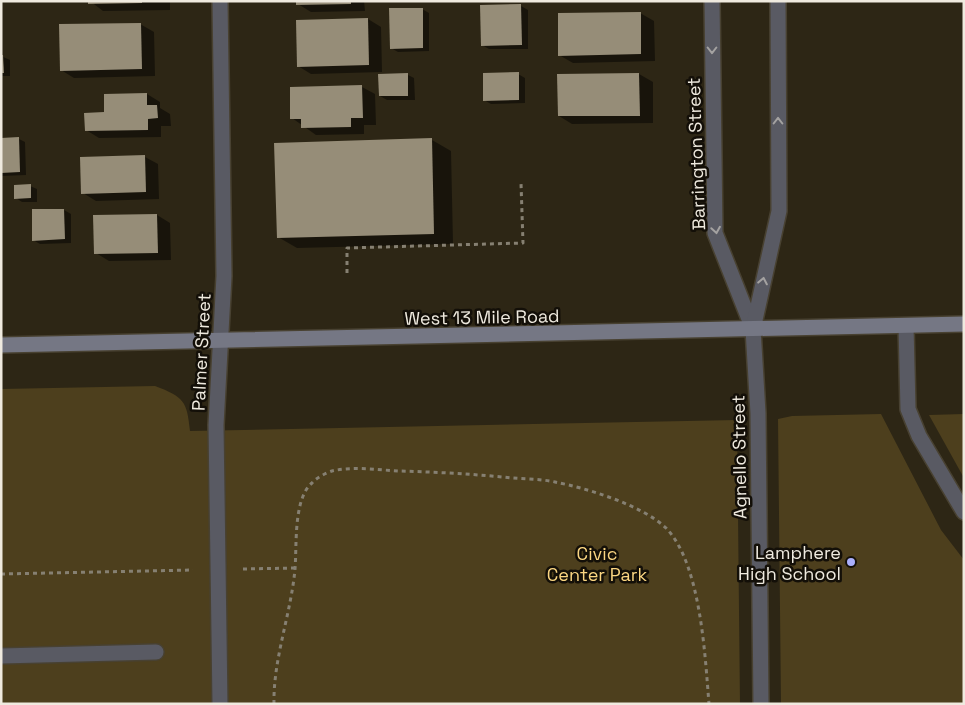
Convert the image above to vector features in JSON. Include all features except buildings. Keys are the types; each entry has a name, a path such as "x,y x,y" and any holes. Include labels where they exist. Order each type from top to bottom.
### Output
{"main road":[{"name":"West 13 Mile Road","path":"1,345 964,324"}],"street":[{"name":"Palmer Street","path":"220,1 224,276 216,425 220,704"},
{"name":"Barrington Street","path":"712,1 715,233 753,329"},
{"path":"753,329 778,211 778,1"},
{"path":"906,326 908,409 919,436 964,512"},
{"name":"Agnello Street","path":"753,329 758,413 761,704"},
{"path":"1,656 156,652"}],"path":[{"path":"347,272 347,248 523,243 521,183"},
{"path":"274,704 274,683 291,605 297,525 303,492 312,482 332,471 360,469 469,474 554,482 606,495 646,515 666,528 679,548 693,582 704,639 709,704"},
{"path":"240,569 295,568"},
{"path":"1,574 197,570"}],"green space":[{"name":"Civic Center Park","path":"155,386 172,393 182,401 187,413 190,431 737,420 740,704 1,704 1,389"},
{"name":"Lamphere High School","path":"881,414 941,530 964,560 964,704 781,704 778,419 792,416"},
{"path":"964,414 964,478 929,415"}],"place":[{"name":"Lamphere High School","path":"851,562"}]}
